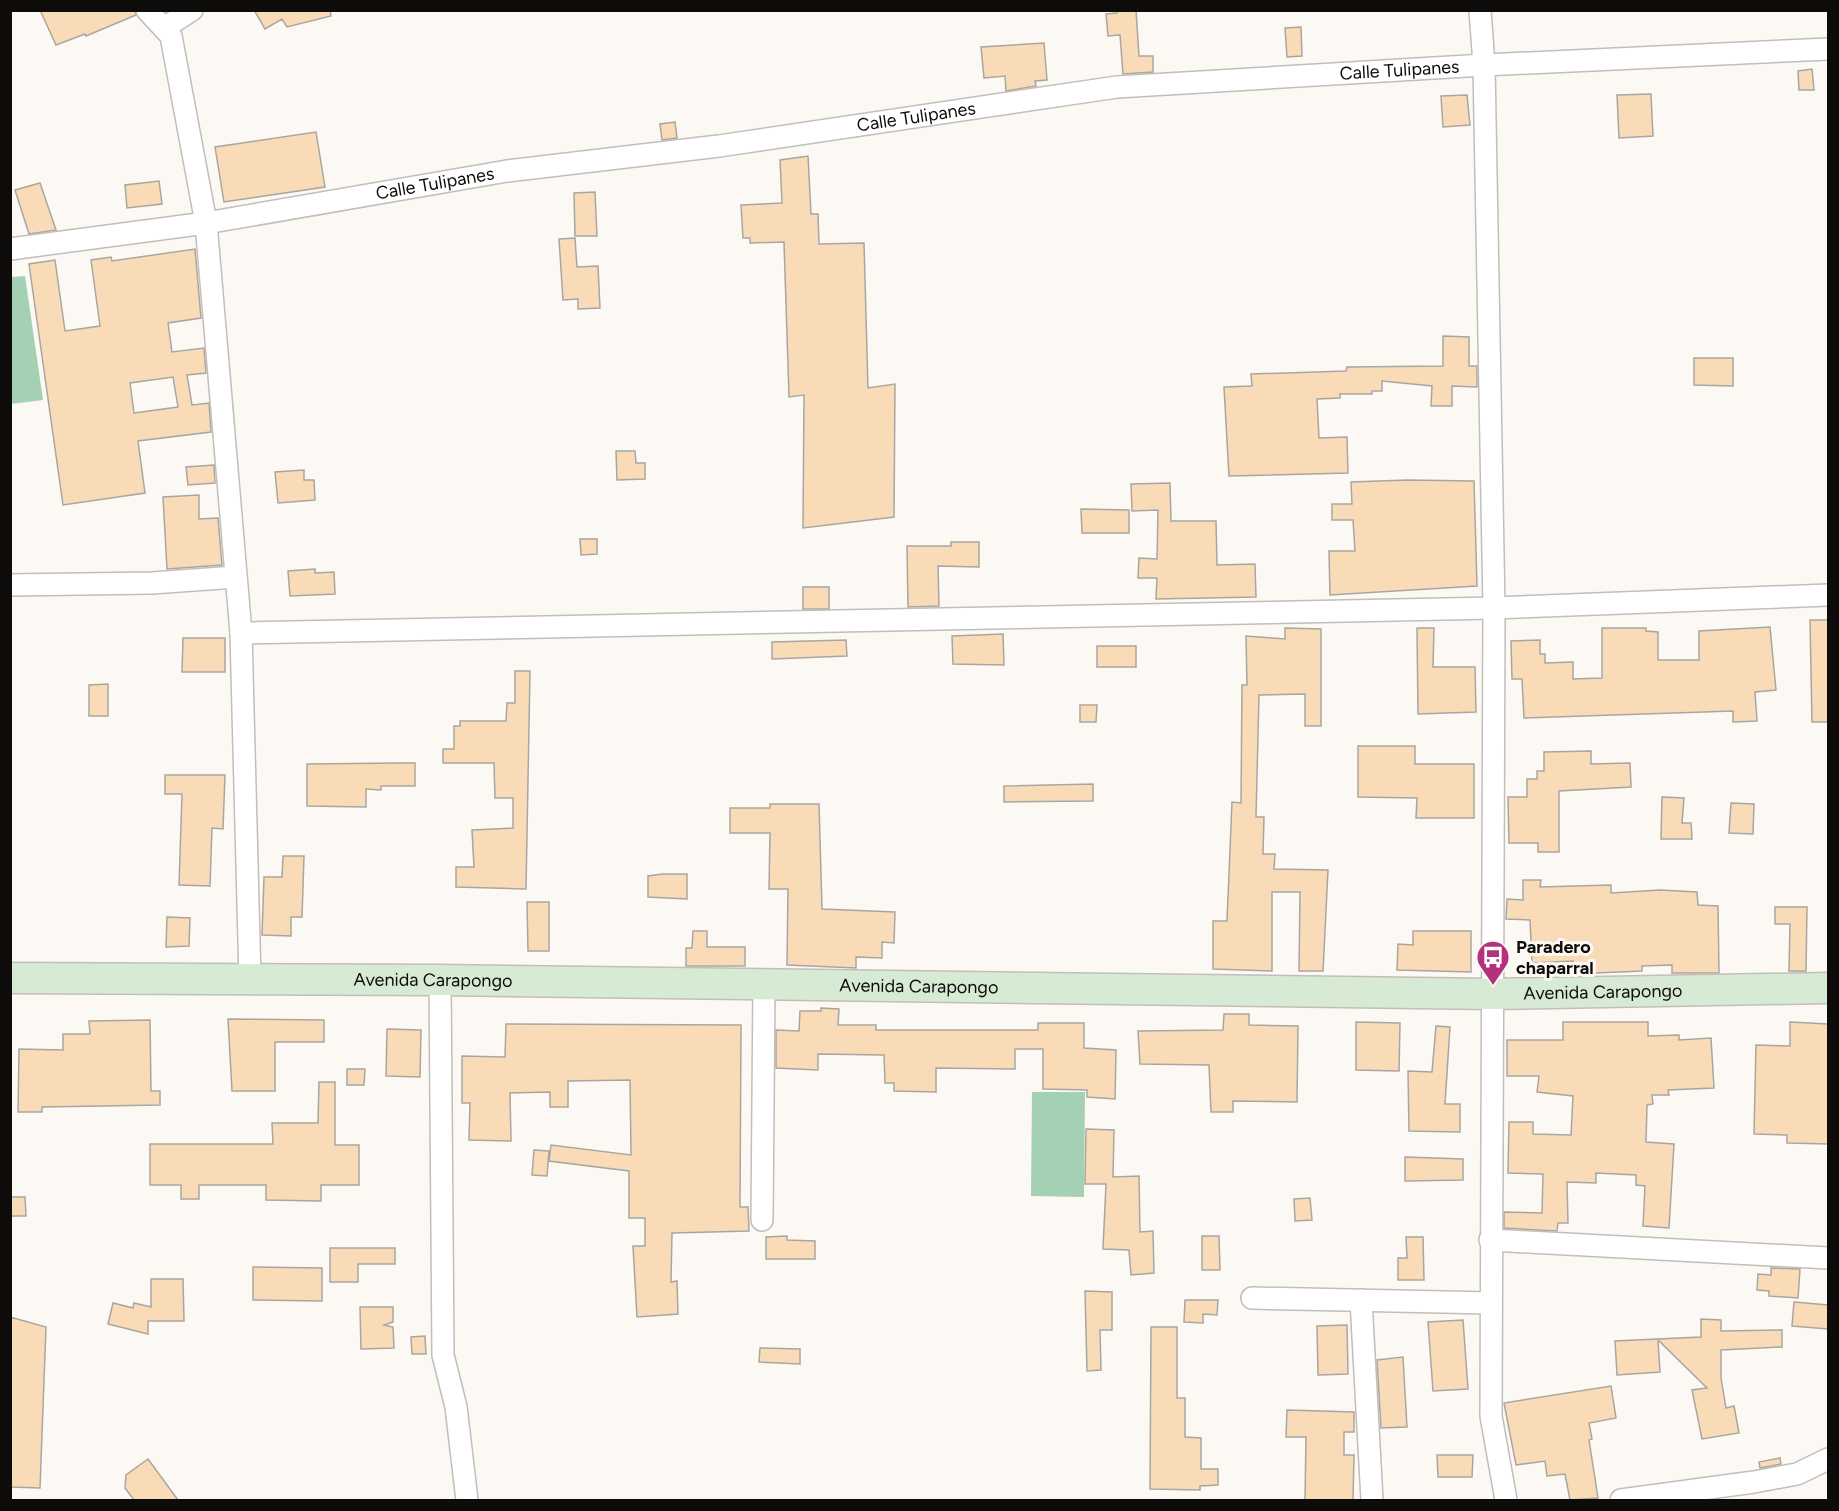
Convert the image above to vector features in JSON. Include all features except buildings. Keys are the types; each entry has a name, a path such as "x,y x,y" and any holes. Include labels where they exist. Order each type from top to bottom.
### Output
{"street":[{"path":"147,10 171,36 180,73 206,223 241,633 250,980"},
{"path":"164,28 192,10"},
{"path":"1479,10 1484,65 1494,608 1491,1416 1506,1500"},
{"name":"Calle Tulipanes","path":"10,249 206,223 507,171 719,146 1118,87 1484,65 1828,49"},
{"path":"10,585 152,583 236,577"},
{"path":"241,633 1494,608 1828,595"},
{"name":"Avenida Carapongo","path":"10,978 440,980 1491,994 1828,988"},
{"path":"440,980 443,1355 456,1407 467,1500"},
{"path":"762,1220 764,984"},
{"path":"1490,1240 1828,1258"},
{"path":"1252,1298 1491,1303"},
{"path":"1361,1300 1372,1500"},
{"path":"1621,1500 1797,1474 1828,1459"}],"green space":[{"path":"25,276 43,400 11,404 11,277"},
{"path":"1032,1092 1085,1092 1084,1197 1031,1196"}],"place":[{"name":"Paradero chaparral","path":"1493,986"}]}
